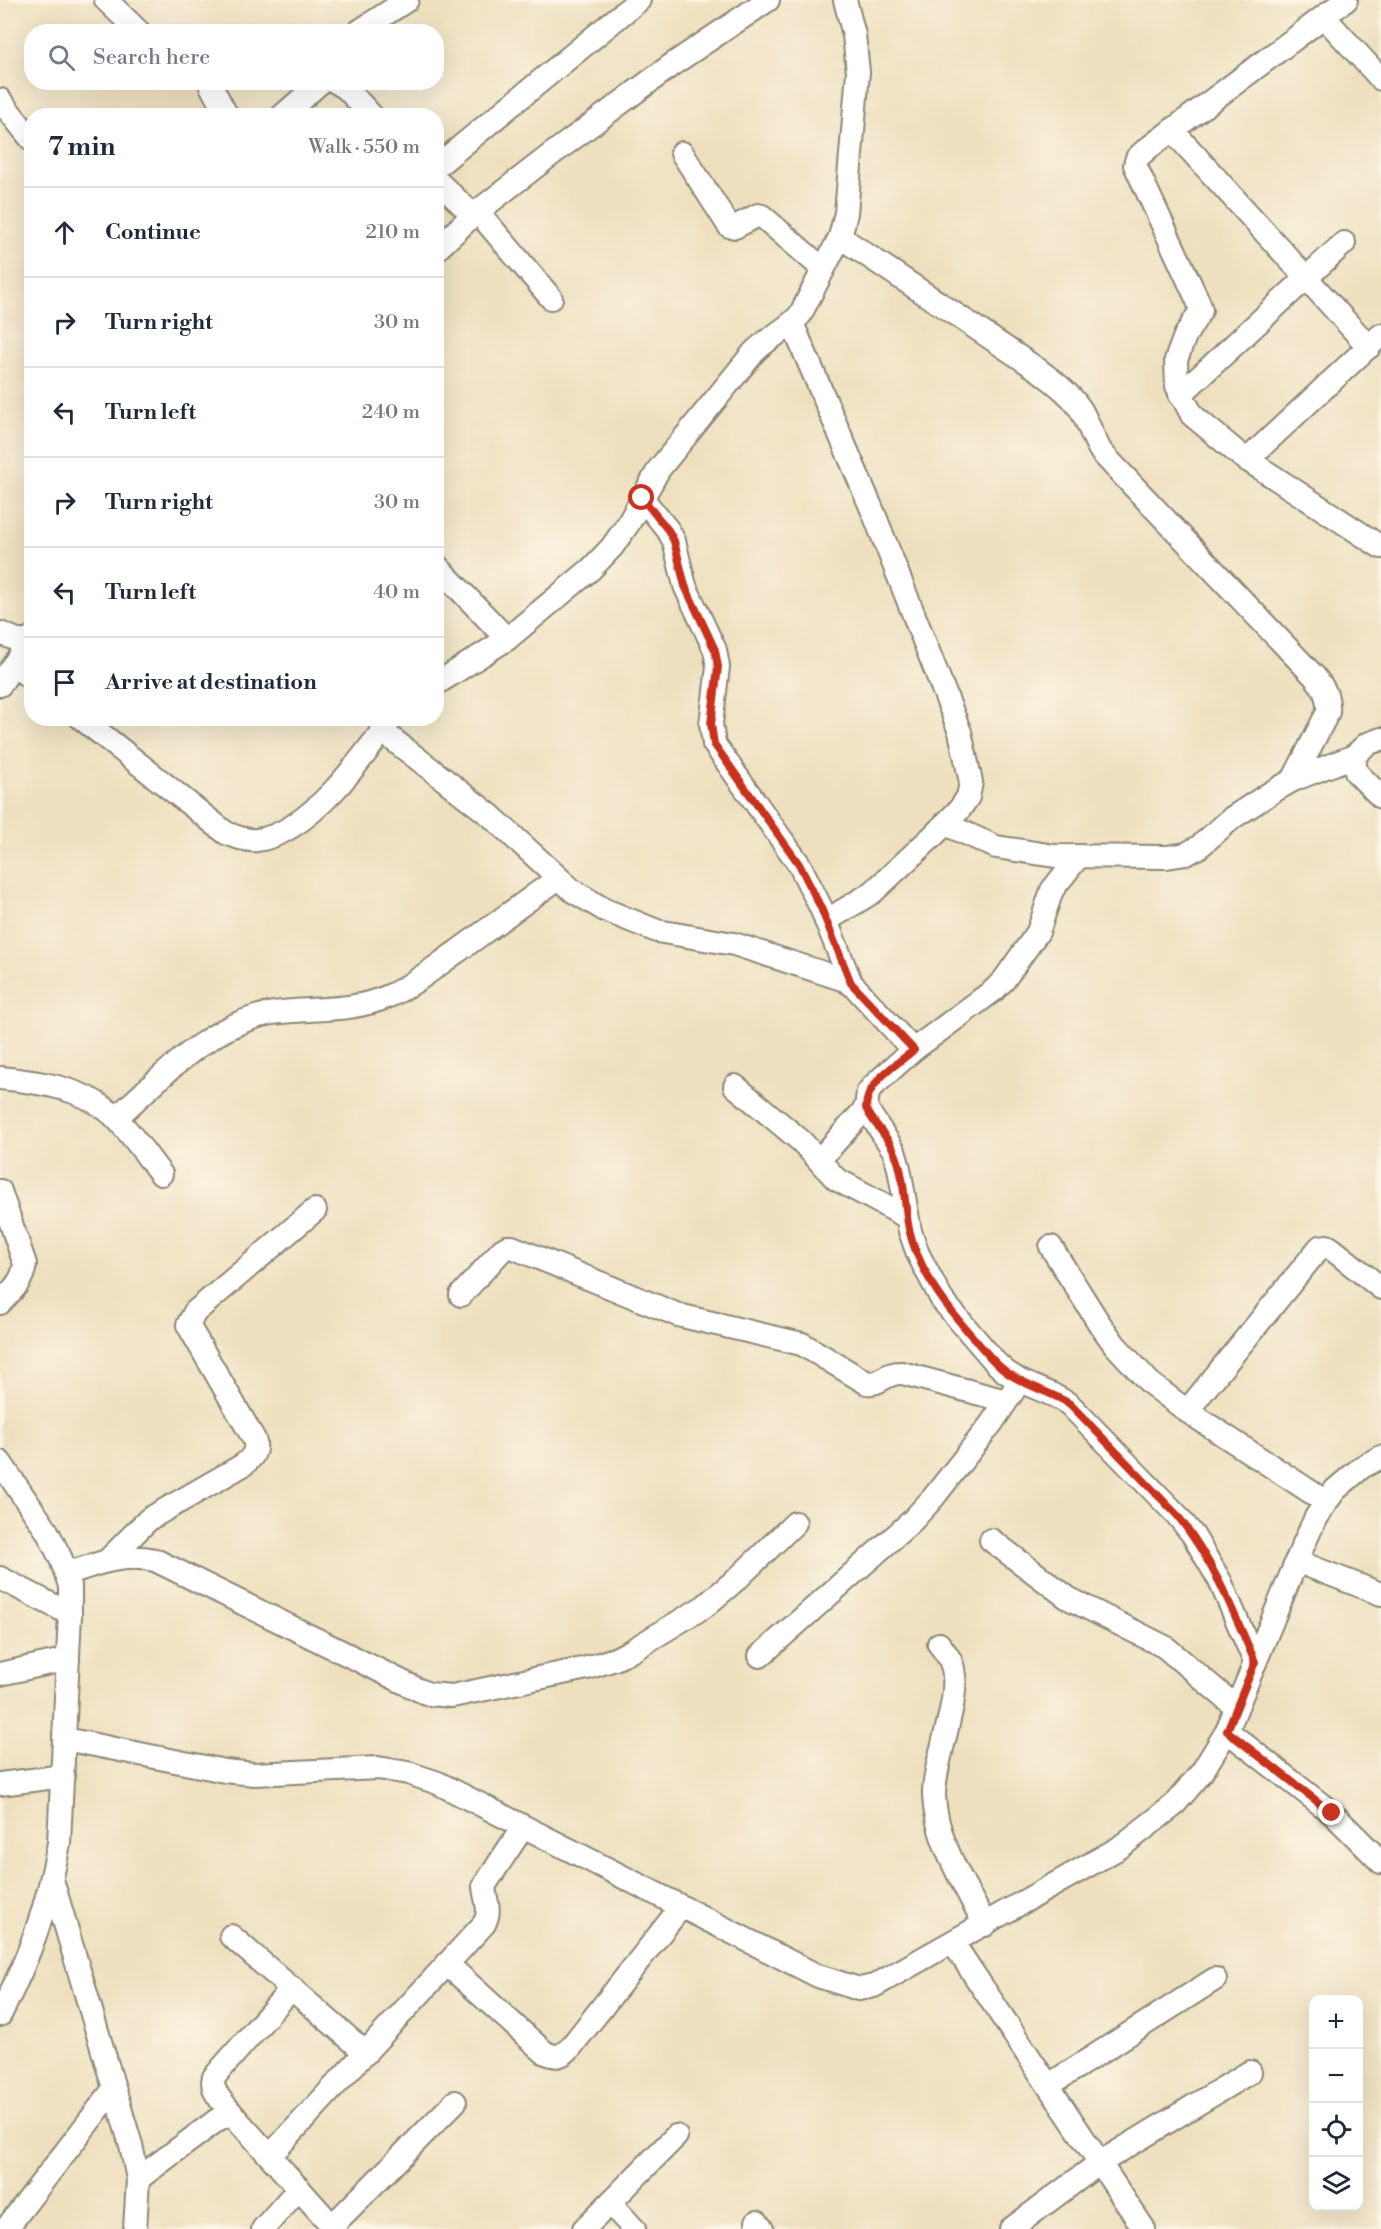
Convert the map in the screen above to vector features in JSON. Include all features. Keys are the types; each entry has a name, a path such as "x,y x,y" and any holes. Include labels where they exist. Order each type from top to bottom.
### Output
{"street":[{"path":"370,24 407,0"},
{"path":"444,160 639,0"},
{"path":"444,243 476,213 673,64 768,0"},
{"path":"444,679 507,639 591,569 618,539 659,469 754,352 800,315 840,237 849,190 858,72 855,43 845,0"},
{"path":"1346,0 1172,130 1137,158 1135,165 1201,310 1185,336 1176,360 1177,386 1192,415 1222,442 1247,460 1381,547"},
{"path":"109,1 131,24"},
{"path":"1324,17 1381,79"},
{"path":"213,90 223,108"},
{"path":"291,108 312,90"},
{"path":"348,90 365,108"},
{"path":"0,100 24,130"},
{"path":"1172,130 1305,279 1375,341 1247,460"},
{"path":"682,153 729,226 762,216 823,269"},
{"path":"444,187 476,213 550,298"},
{"path":"840,237 1040,371 1074,400 1102,453 1325,689 1329,703 1328,712 1293,780"},
{"path":"1180,395 1344,243"},
{"path":"792,323 874,514 960,732 971,782 968,797 945,824 873,892 826,921"},
{"path":"642,498 674,541 685,586 715,650 718,667 711,724 714,744 795,858 826,921 851,983"},
{"path":"444,573 507,639"},
{"path":"0,633 24,640"},
{"path":"0,685 24,649"},
{"path":"14,665 24,673"},
{"path":"91,726 226,833 248,840 273,836 311,813 329,796 385,726"},
{"path":"387,726 491,816 557,879 588,901 640,926 734,944 840,977 851,983 914,1050"},
{"path":"945,824 996,847 1055,856 1167,857 1185,854 1199,847 1253,803 1293,780 1354,756 1367,744 1381,739"},
{"path":"1354,756 1356,772 1381,797"},
{"path":"819,1159 866,1108 868,1092 874,1085 914,1050 1004,980 1038,932 1052,890 1079,856"},
{"path":"116,1118 184,1058 226,1030 247,1020 272,1013 352,1008 390,996 418,979 557,879"},
{"path":"0,1078 43,1083 84,1096 116,1118 161,1174"},
{"path":"735,1086 793,1134 836,1179 908,1217"},
{"path":"866,1108 894,1151 918,1254 942,1300 996,1363 1020,1381 1070,1404 1177,1515 1208,1559 1255,1662"},
{"path":"0,1191 25,1264 17,1285 0,1303"},
{"path":"109,1559 149,1519 243,1465 254,1454 256,1446 254,1439 188,1325 195,1312 315,1210"},
{"path":"1051,1246 1115,1345 1150,1383 1187,1411 1326,1502"},
{"path":"1187,1411 1320,1247 1327,1246 1381,1288"},
{"path":"460,1295 502,1250 512,1247 678,1315 802,1344 867,1383 876,1382 890,1373 902,1373 1006,1401"},
{"path":"760,1656 912,1521 978,1441 1020,1381"},
{"path":"65,1739 193,1766 254,1774 378,1768 408,1773 438,1783 818,1976 859,1989 874,1986 1119,1848 1173,1806 1202,1772 1227,1731 1296,1561 1317,1517 1335,1490 1362,1467 1381,1457"},
{"path":"0,1462 47,1531 61,1559 70,1586 59,1843 52,1880 39,1926 24,1967 0,2015"},
{"path":"66,1574 109,1559 129,1556 155,1560 419,1690 429,1694 452,1696 586,1668 631,1651 705,1606 795,1523"},
{"path":"991,1540 1068,1598 1165,1647 1236,1707"},
{"path":"1296,1561 1381,1594"},
{"path":"0,1578 70,1614"},
{"path":"939,1644 951,1660 955,1688 935,1778 937,1817 949,1852 985,1925"},
{"path":"0,1674 68,1659"},
{"path":"1227,1731 1332,1813 1381,1862"},
{"path":"0,1784 63,1776"},
{"path":"270,2156 488,1918 489,1909 484,1886 523,1827"},
{"path":"52,1880 131,2145 138,2179 135,2229"},
{"path":"447,1964 544,2052 553,2057 562,2056 681,1907"},
{"path":"231,1935 366,2053"},
{"path":"953,1943 1144,2229"},
{"path":"1049,2085 1215,1979"},
{"path":"292,1988 214,2077 212,2083 216,2094 234,2116 334,2227 455,2102"},
{"path":"1011,2229 1101,2162 1250,2072"},
{"path":"6,2229 114,2089"},
{"path":"138,2179 217,2120 227,2115 234,2116"},
{"path":"584,2229 676,2136"},
{"path":"263,2229 299,2188"},
{"path":"610,2203 634,2229"}],"route":[{"path":"642,498 674,541 685,586 715,650 718,667 711,715 714,744 799,864 821,908 851,983 914,1050 868,1092 866,1108 890,1143 898,1161 910,1231 930,1281 953,1315 996,1363 1020,1381 1070,1404 1177,1515 1193,1535 1220,1581 1255,1662 1227,1731 1332,1813"}]}
